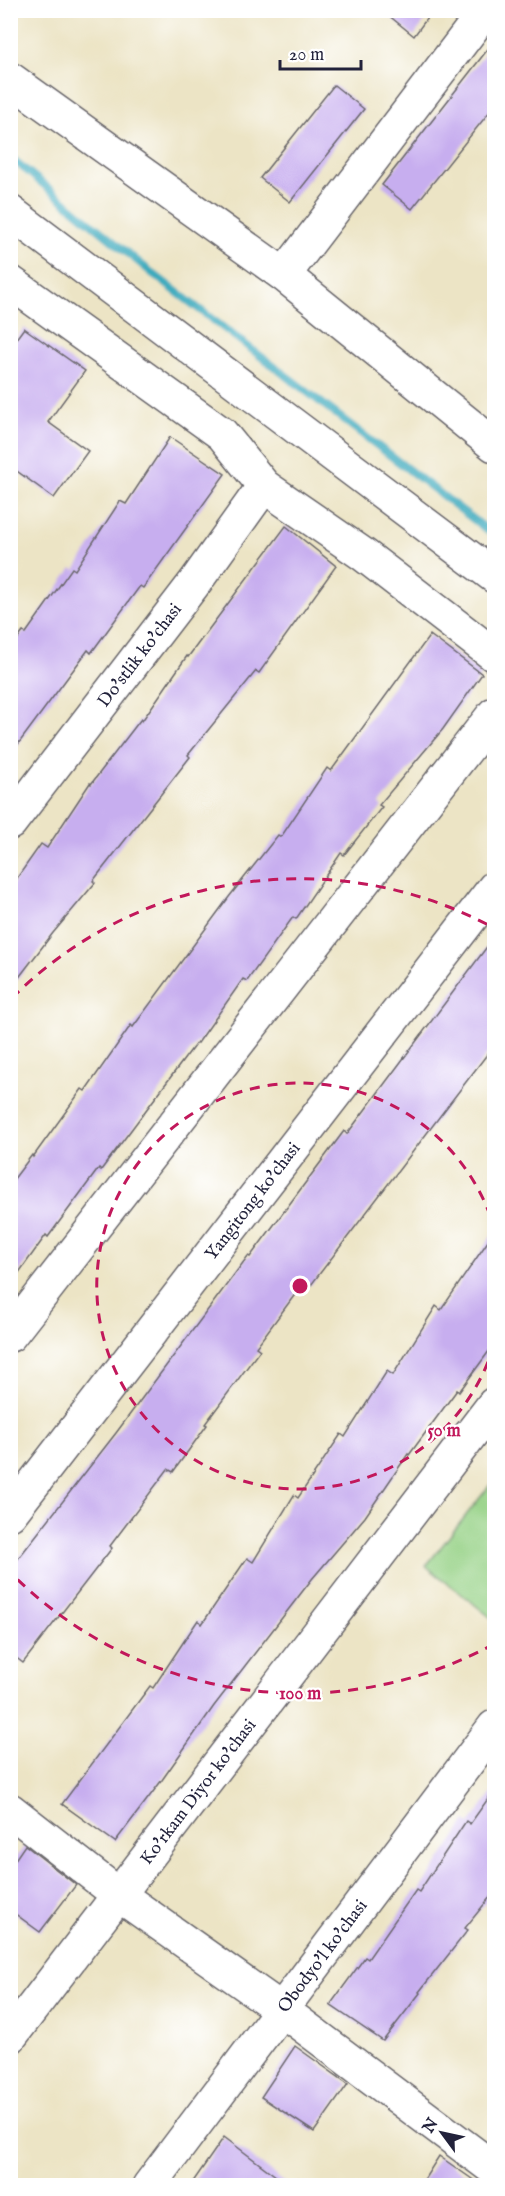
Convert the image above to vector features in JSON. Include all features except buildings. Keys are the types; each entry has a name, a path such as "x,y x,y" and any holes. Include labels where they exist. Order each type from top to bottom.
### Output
{"street":[{"path":"284,274 486,10"},
{"path":"10,80 284,274 495,445"},
{"path":"10,212 495,576"},
{"path":"10,282 222,434 264,486 364,555 495,656"},
{"name":"Do'stlik ko'chasi","path":"10,823 196,581 264,486"},
{"path":"10,1335 495,714"},
{"name":"Yangitong ko'chasi","path":"10,1514 495,888"},
{"name":"Ko'rkam Diyor ko'chasi","path":"10,2037 495,1404"},
{"name":"Obodyo'l ko'chasi","path":"149,2186 495,1726"},
{"path":"10,1810 119,1895 282,2010 495,2169"}],"green space":[{"path":"494,1480 494,1620 426,1566"}],"waterway":[{"path":"10,157 152,273 494,535"}]}
